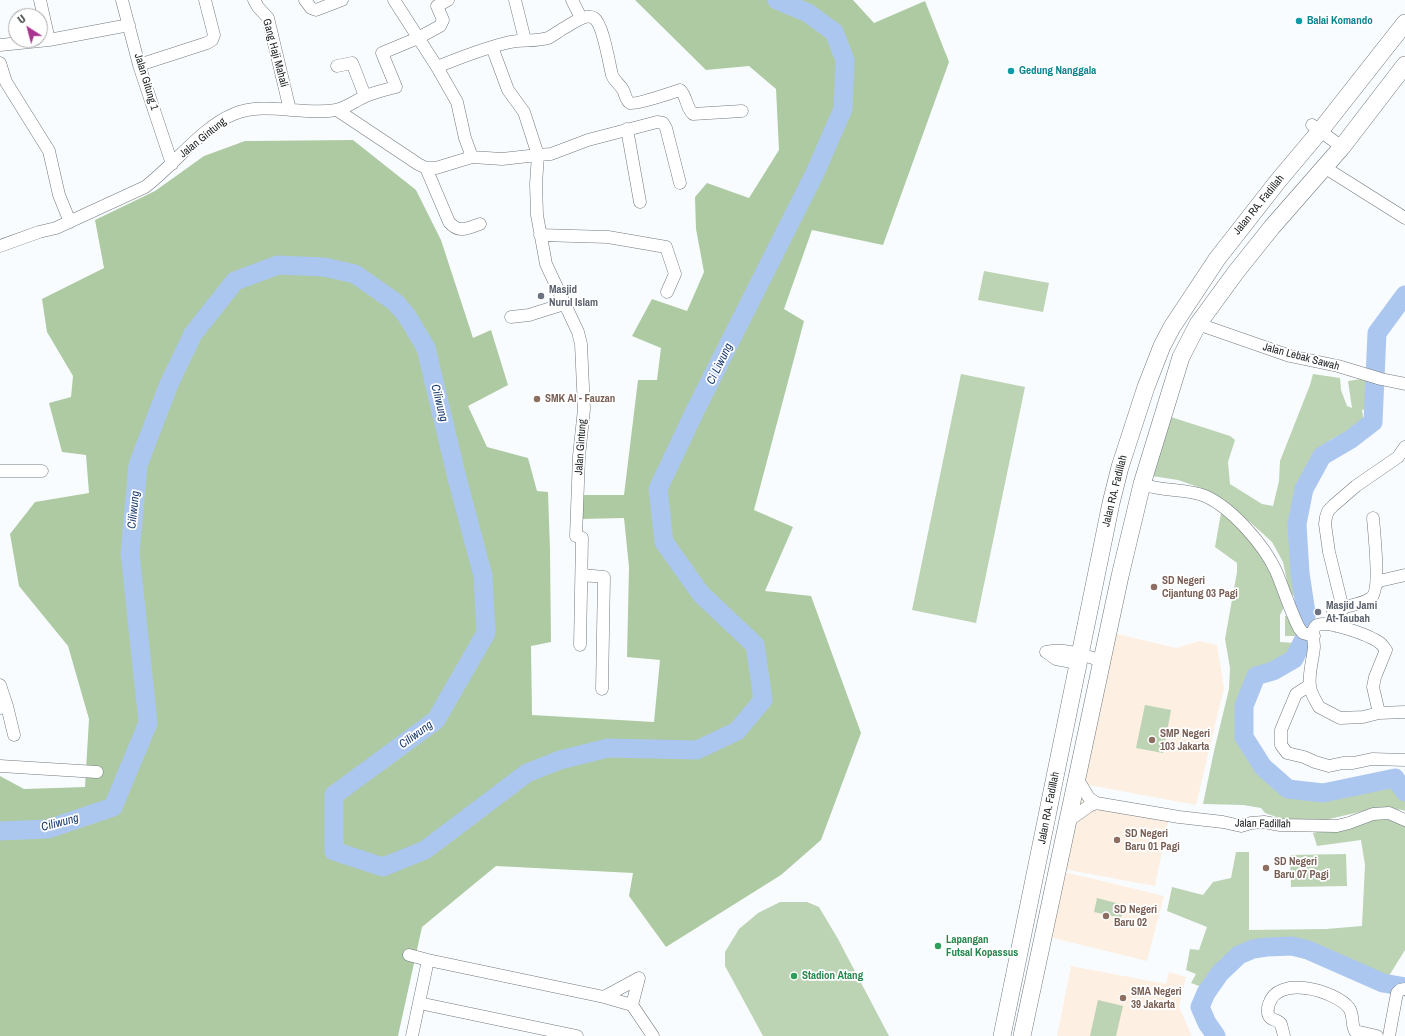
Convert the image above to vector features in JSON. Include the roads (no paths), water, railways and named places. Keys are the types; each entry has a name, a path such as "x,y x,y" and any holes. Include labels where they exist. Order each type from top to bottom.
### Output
{"main road":[{"name":"Jalan RA. Fadillah","path":"1002,1036 1111,503 1120,467 1146,387 1162,346 1185,306 1217,259 1278,181 1316,128 1403,29"},
{"name":"Jalan RA. Fadillah","path":"1022,1036 1102,661 1142,484 1181,356 1198,324 1253,250 1342,147 1405,65"}],"street":[{"path":"40,0 49,40"},
{"name":"Jalan Gitung 1","path":"122,0 139,65 172,164"},
{"path":"139,65 208,43 212,40 214,35 205,0"},
{"name":"Gang Haji Mahali","path":"254,0 268,18 290,110"},
{"path":"305,0 311,8 316,10 342,0"},
{"path":"394,0 437,67 456,102 465,138 472,157"},
{"name":"Jalan Gintung","path":"0,246 70,222 145,186 172,164 209,130 222,120 234,114 246,110 338,110 365,96 396,87 382,53 418,38 440,26 443,20 436,6 448,0"},
{"path":"515,0 525,40"},
{"path":"572,0 581,18"},
{"path":"437,67 467,55 507,43 548,38 581,18 588,17 594,18 604,39 613,76 630,103 641,102 680,90 683,93 690,111 693,114 742,111"},
{"path":"0,45 49,40 129,25"},
{"name":"Jalan Gintung","path":"492,47 508,90 524,112 538,155 536,184 537,215 546,264 578,332 582,353 584,409 579,456 576,536 582,538 580,646"},
{"path":"337,66 352,63 354,65 365,96"},
{"path":"0,64 6,82 49,151 58,195 70,222"},
{"path":"338,110 426,168 436,168 472,157 502,159 551,154 588,140 627,129 657,122 663,123 666,128 680,183"},
{"path":"1316,128 1342,147"},
{"path":"627,129 640,202"},
{"path":"1324,167 1405,218"},
{"path":"426,168 449,222 454,228 460,230 480,224"},
{"path":"540,235 608,237 666,247 674,274 667,292"},
{"path":"511,317 529,315 564,304"},
{"name":"Jalan Lebak Sawah","path":"1198,324 1275,351 1338,366 1381,380 1405,384"},
{"path":"1342,609 1329,552 1325,524 1328,511 1356,486 1398,457 1405,447"},
{"path":"0,471 42,471"},
{"path":"1142,484 1204,496 1228,510 1246,528 1275,570 1297,624 1309,635 1314,648 1310,685 1319,707 1340,718 1363,717 1380,712 1405,712"},
{"path":"1337,626 1333,611 1371,599 1374,594 1376,584 1376,562 1373,518"},
{"path":"582,575 604,577 602,688"},
{"path":"1376,584 1379,581 1405,575"},
{"path":"1309,635 1317,625 1337,626 1363,634 1379,642 1386,650 1373,687 1380,712"},
{"path":"1078,659 1102,661"},
{"path":"0,685 3,707 14,735"},
{"path":"1310,685 1296,694 1281,730 1281,745 1286,753 1304,757 1329,766 1372,759 1405,760"},
{"path":"0,766 97,772"},
{"path":"1077,778 1089,798 1096,803"},
{"path":"1068,821 1089,806 1096,803"},
{"name":"Jalan Fadillah","path":"1096,803 1241,826 1251,823 1264,822 1280,825 1337,826 1373,814 1390,813 1405,820"},
{"path":"409,955 604,997 632,1005 653,1036"},
{"path":"412,1036 428,960"},
{"path":"604,997 639,978 632,1005"},
{"path":"1284,1036 1281,1024 1268,1015 1270,1003 1277,992 1295,987 1307,988 1328,994 1350,1009 1355,1031 1377,1036"},
{"path":"1389,1036 1397,993 1401,989 1405,989"},
{"path":"419,1003 577,1036"}],"waterway":[{"name":"Ciliwung","path":"0,831 48,829 113,807 148,723 130,553 138,465 169,384 193,334 235,281 278,265 324,267 355,274 395,302 407,316 426,348 457,478 483,576 486,633 436,720 334,795 334,851 383,867 425,850 527,773 560,760 608,748 697,750 737,731 763,700 755,645 701,594 664,542 658,489 696,409 815,173 843,109 845,60 834,32 808,13 777,0"},
{"path":"1405,295 1377,333 1373,422 1351,439 1322,456 1304,489 1297,524 1300,573 1306,613 1305,637 1294,659 1273,671 1256,676 1244,706 1244,737 1263,767 1288,789 1323,793 1395,778 1405,792"},
{"path":"1216,1036 1207,1023 1200,1007 1206,993 1220,973 1239,955 1253,949 1292,946 1308,950 1383,983 1405,987"}],"place":[{"name":"Balai Komando","path":"1299,21"},
{"name":"Gedung Nanggala","path":"1011,71"},
{"name":"Masjid Nurul Islam","path":"541,296"},
{"name":"SMK Al - Fauzan","path":"537,399"},
{"name":"SD Negeri Cijantung 03 Pagi","path":"1154,587"},
{"name":"Masjid Jami At-Taubah","path":"1318,612"},
{"name":"SMP Negeri 103 Jakarta","path":"1152,740"},
{"name":"SD Negeri Baru 01 Pagi","path":"1117,840"},
{"name":"SD Negeri Baru 07 Pagi","path":"1266,868"},
{"name":"SD Negeri Baru 02","path":"1106,916"},
{"name":"Lapangan Futsal Kopassus","path":"938,946"},
{"name":"Stadion Atang","path":"794,976"},
{"name":"SMA Negeri 39 Jakarta","path":"1123,998"}],"water label":[{"name":"Ci Liwung","path":"720,364"}]}
